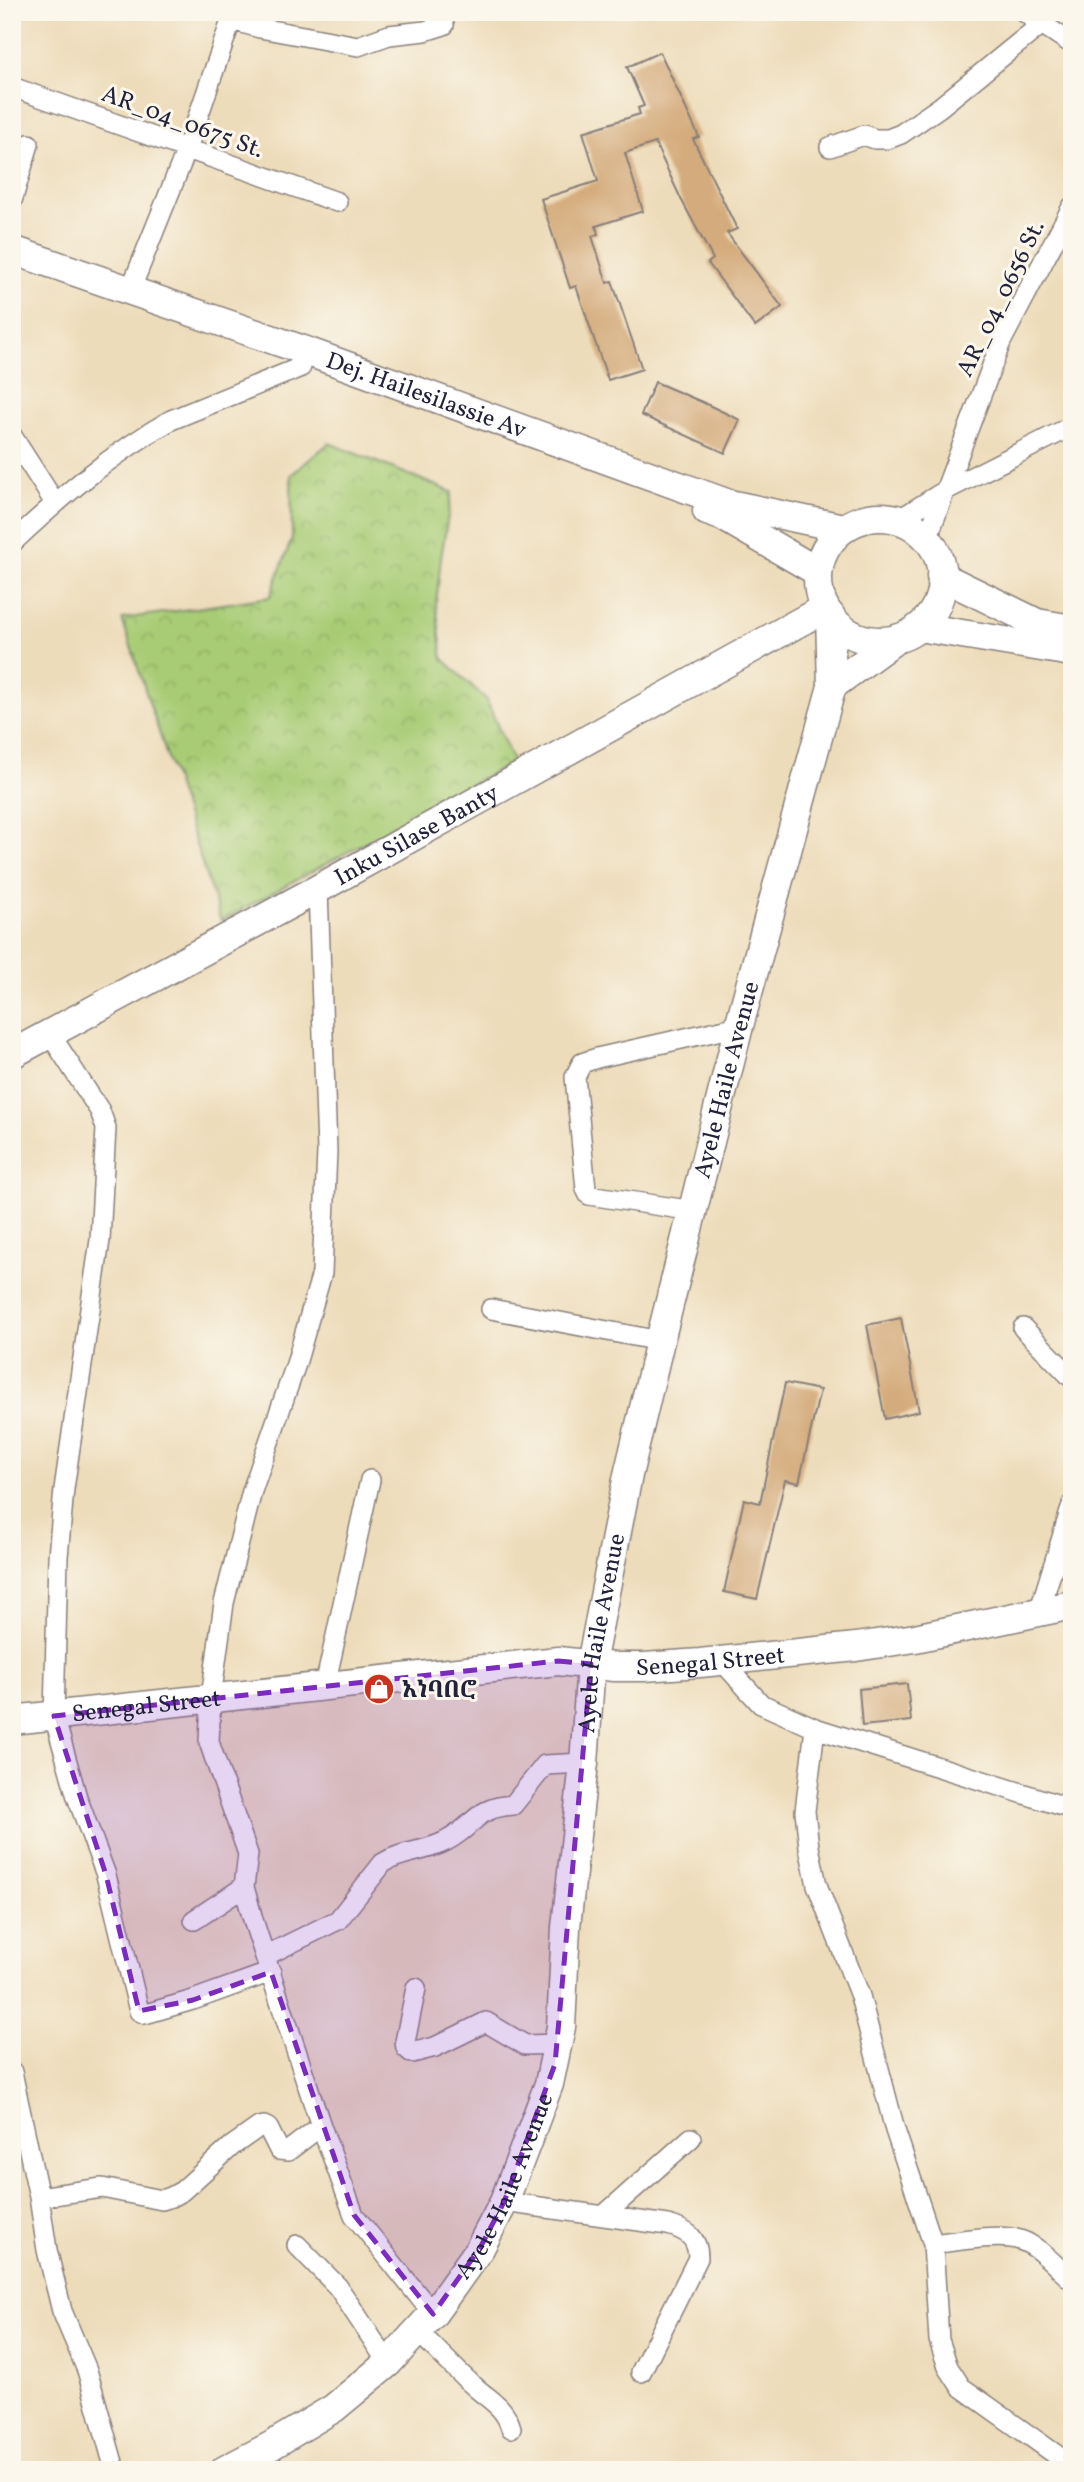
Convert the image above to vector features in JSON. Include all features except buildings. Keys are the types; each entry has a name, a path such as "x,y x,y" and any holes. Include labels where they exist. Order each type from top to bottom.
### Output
{"main road":[{"name":"Dej. Hailesilassie Av","path":"12,250 292,346 729,504 843,528 867,518 885,517 898,520"},
{"name":"Dej. Hailesilassie Av","path":"12,264 724,517 818,572"},
{"path":"832,686 928,618 937,602 941,576 936,554 927,539 914,527 898,520"},
{"path":"843,528 828,544 818,572 819,591 825,611 842,628 859,638 878,641 908,633 1072,652"},
{"path":"941,576 1037,623 1072,629"},
{"name":"Ayele Haile Avenue","path":"225,2470 269,2447 334,2407 388,2363 425,2323 480,2248 504,2202 549,2084 559,2044 566,1927 584,1762 591,1664 628,1475 660,1341 739,1026 832,686 825,611"},
{"name":"Inku Silase Banty","path":"12,1054 825,611"},
{"name":"Senegal Street","path":"12,1720 558,1661 644,1667 856,1647 915,1638 1072,1605"}],"street":[{"path":"1024,12 1072,44"},
{"path":"130,291 187,149 233,16 260,29 358,46 389,35 425,31 444,24"},
{"path":"830,147 864,135 875,139 901,134 940,107 1042,24"},
{"name":"AR_04_0675 St.","path":"12,87 337,202"},
{"path":"12,201 30,144"},
{"name":"AR_04_0656 St.","path":"927,539 1000,342 1072,207"},
{"path":"12,543 105,461 171,420 301,367"},
{"path":"898,520 946,490 1072,426"},
{"path":"12,436 55,503"},
{"path":"318,889 327,1151 322,1273 296,1364 252,1491 224,1603 211,1698 209,1742 248,1854 244,1888 321,2126 359,2224 425,2323 475,2387 496,2402 508,2417 511,2428"},
{"path":"694,1211 589,1195 586,1189 575,1077 582,1063 597,1058 739,1026"},
{"path":"50,1034 100,1111 106,1128 100,1241 63,1502 58,1558 54,1716 77,1797 106,1875 139,2011 145,2014 193,2000 268,1964 338,1920 383,1863 392,1857 433,1848 464,1830 482,1811 513,1805 545,1765 584,1762"},
{"path":"491,1309 660,1341"},
{"path":"1023,1328 1072,1378"},
{"path":"325,1686 370,1480"},
{"path":"1039,1612 1072,1505"},
{"path":"722,1661 761,1704 815,1728 1072,1809"},
{"path":"815,1728 805,1811 809,1847 817,1885 860,1996 895,2130 933,2244 939,2340 948,2367 961,2387 1072,2466"},
{"path":"194,1920 244,1888"},
{"path":"416,1988 405,2042 406,2048 412,2053 435,2047 486,2022 525,2045 559,2044"},
{"path":"12,2072 39,2197 47,2250 62,2311 87,2370 115,2470"},
{"path":"39,2197 102,2188 162,2200 182,2191 232,2146 259,2127 268,2128 279,2150 288,2151 321,2126"},
{"path":"603,2216 691,2138"},
{"path":"504,2202 680,2228 692,2236 698,2248 698,2258 641,2372"},
{"path":"933,2244 985,2238 1020,2240 1072,2280"},
{"path":"297,2245 338,2287 388,2363"}],"highlighted area":[{"path":"558,1661 591,1664 555,2064 504,2202 480,2248 433,2314 354,2215 271,1972 193,2000 139,2011 106,1875 54,1716"}],"green space":[{"path":"329,443 452,492 436,604 443,659 486,699 513,762 221,921 122,619 270,597 292,538 291,475"}],"place":[{"name":"አነባበሮ","path":"379,1689"}]}
